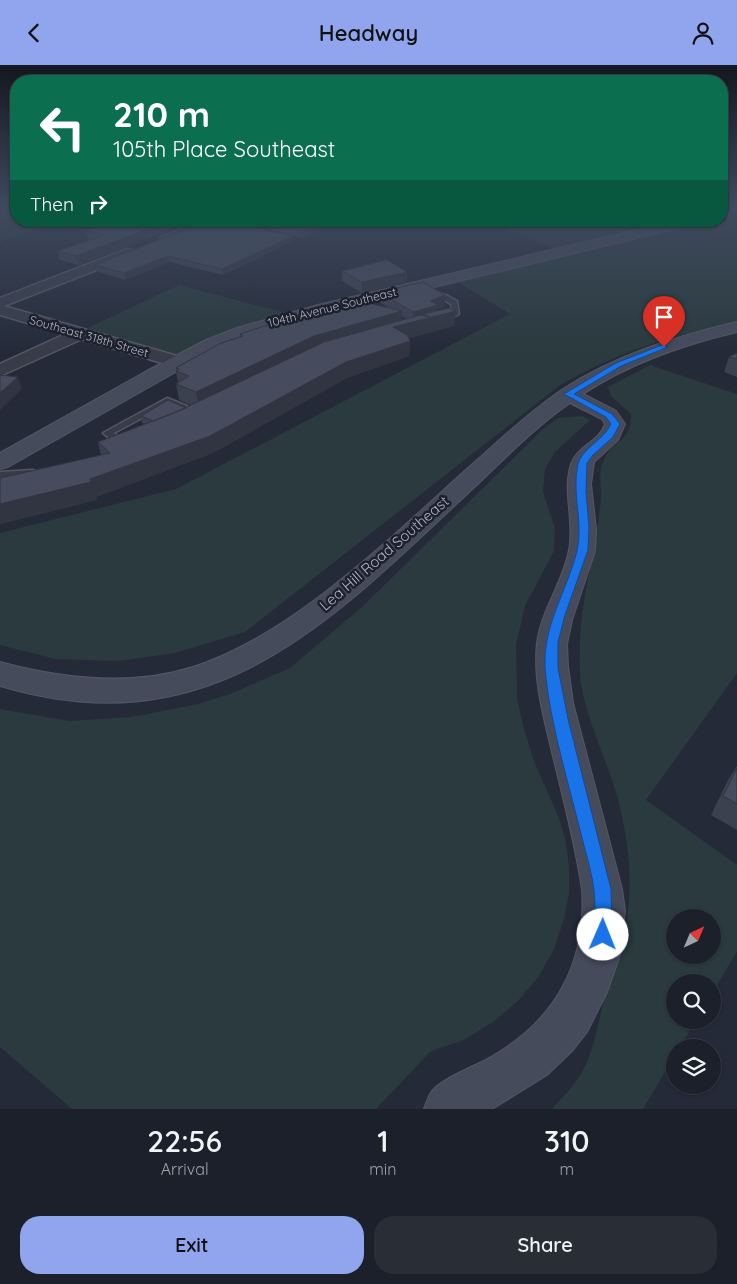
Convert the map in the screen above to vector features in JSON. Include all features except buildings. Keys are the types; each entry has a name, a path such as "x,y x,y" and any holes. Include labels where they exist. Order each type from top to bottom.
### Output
{"street":[{"path":"0,303 121,256"},
{"name":"104th Avenue Southeast","path":"0,462 178,362 227,337 278,320 545,256"},
{"name":"Southeast 318th Street","path":"0,310 178,362"},
{"name":"Lea Hill Road Southeast","path":"0,674 73,691 123,691 175,683 214,672 252,655 323,607 360,577 513,439 568,394 619,364 639,355 702,335 737,327"},
{"path":"1,374 79,334"},
{"path":"449,1109 516,1070 541,1051 563,1027 580,1001 592,978 602,949 604,921 602,889 561,719 552,668 552,642 559,615 583,550 584,527 581,492 583,463 589,453 610,435 615,424 609,415 568,394"}],"lane":[{"path":"417,286 446,297 454,303 456,312 446,318 430,323"},
{"path":"125,448 108,433 167,401 192,410"},
{"path":"0,475 44,471"}],"shaded area":[{"path":"565,256 737,256 737,323 690,333 645,346 601,364 559,386 245,632 175,653 118,661 56,659 0,645 0,533 176,489 510,314 458,282"},
{"path":"179,285 286,313 233,331 175,357 83,330"},
{"path":"650,365 737,394 737,673 646,800 737,865 737,951 721,978 721,974 666,974 666,1029 691,1029 685,1039 666,1039 666,1070 643,1109 552,1109 581,1074 586,1064 597,1031 607,987 620,952 628,914 630,875 626,837 614,785 584,699 580,673 581,621 597,533 601,497 601,469 608,453 625,436 630,424 631,414 611,396 608,387"},
{"path":"583,416 590,420 555,452 545,469 543,492 555,528 554,551 525,606 516,645 517,698 524,729 534,761 559,818 566,842 569,867 569,893 564,919 554,949 539,976 518,1001 493,1022 464,1040 431,1051 376,1109 72,1109 0,1047 0,709 69,721 132,717 198,704 230,694 290,668 363,606 543,429 558,418"}],"route":[{"path":"603,935 602,889 561,719 552,668 552,642 559,615 583,550 584,527 581,492 583,463 589,453 610,435 614,430 615,423 609,415 568,394 619,364 664,347"}]}
